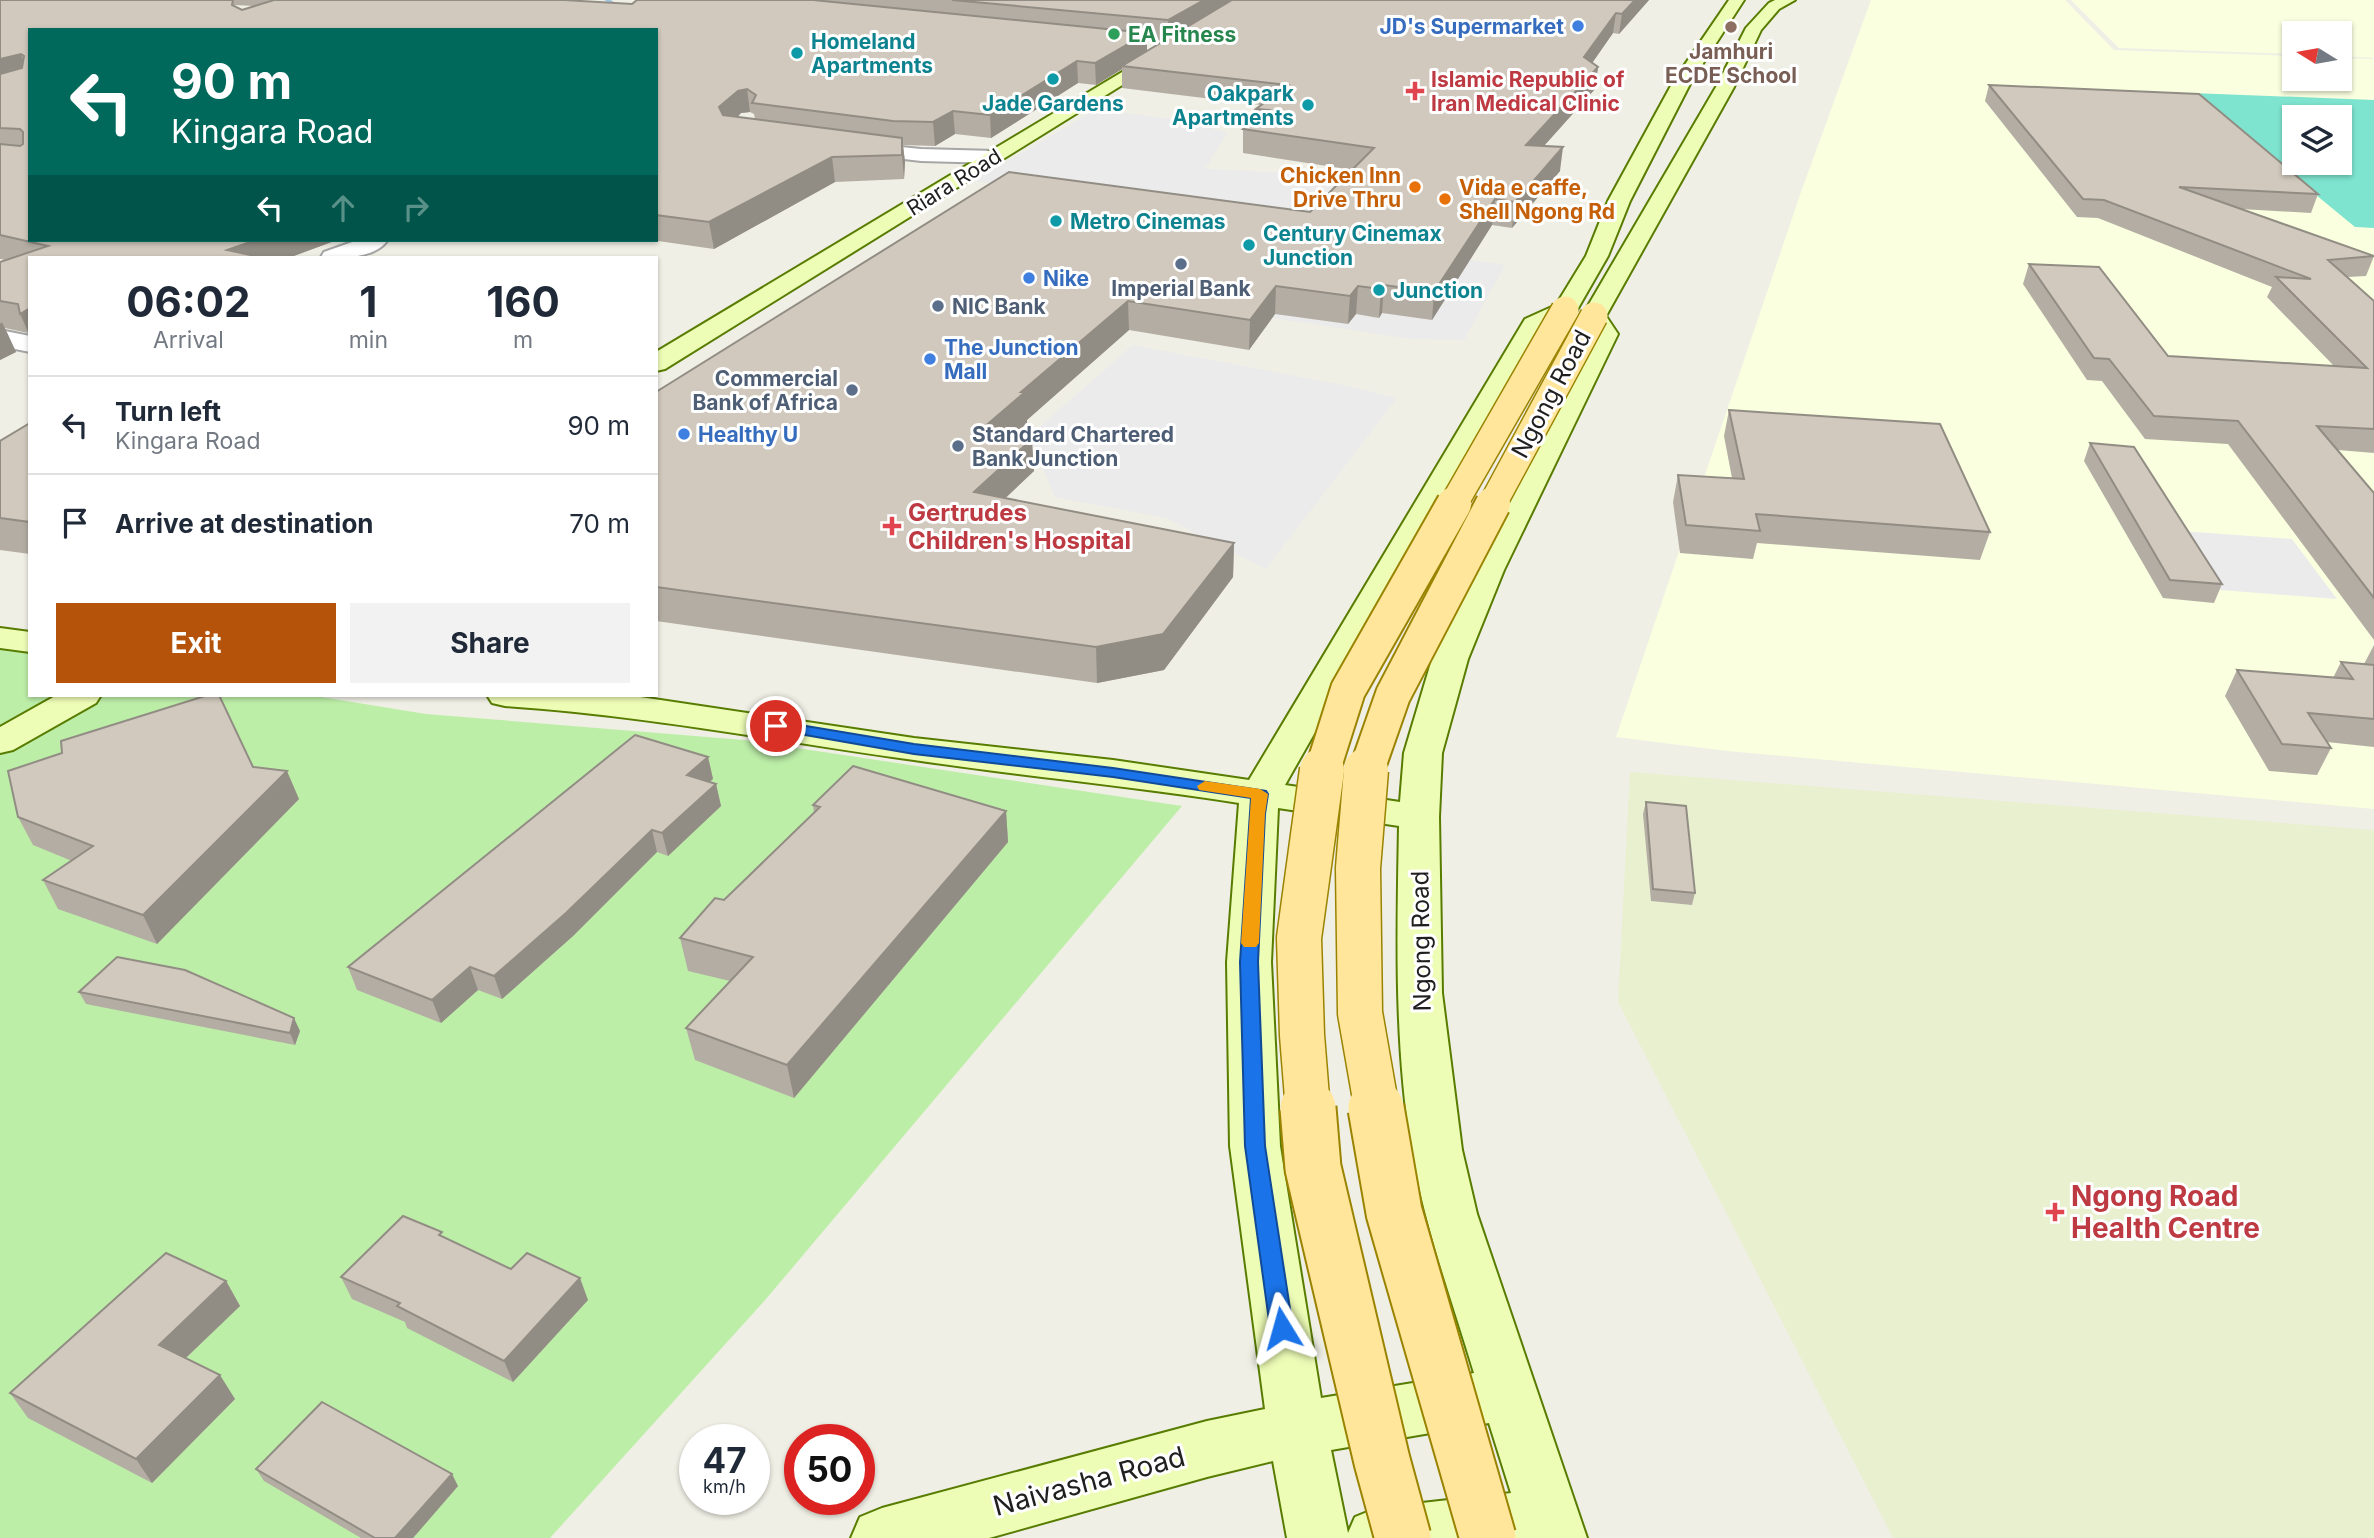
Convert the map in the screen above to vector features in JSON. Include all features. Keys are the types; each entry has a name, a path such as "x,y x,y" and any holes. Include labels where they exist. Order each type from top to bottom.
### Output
{"main road":[{"name":"Riara Road","path":"658,362 1252,0"},
{"name":"Ngong Road","path":"1486,1532 1394,1212 1360,1013 1358,868 1365,774 1393,695 1579,313 1597,256 1619,201 1682,82 1717,26 1737,0"},
{"path":"1579,313 1667,191 1725,87 1754,28 1774,6 1788,0"},
{"name":"Ngong Road","path":"1318,1538 1297,1429 1255,1146 1249,962 1256,814 1260,794 1534,324 1579,313"},
{"name":"Ngong Road","path":"1553,1528 1507,1394 1451,1214 1437,1150 1419,993 1419,817 1423,753 1450,659 1488,570 1605,334 1579,313"},
{"name":"Ngong Road","path":"1403,1538 1382,1461 1313,1168 1302,1035 1301,924 1323,762 1348,690 1579,313"},
{"path":"0,741 79,697"},
{"path":"534,697 593,701 802,730 914,749 1113,772 1419,817"},
{"path":"1297,1429 1507,1394"},
{"name":"Naivasha Road","path":"882,1538 1207,1449 1297,1429"},
{"path":"1377,1538 1553,1528"}],"street":[{"path":"1146,47 1172,49"},
{"path":"830,145 922,155 995,157"},
{"path":"335,256 373,242"},
{"path":"0,338 28,344"}],"shaded area":[{"path":"1871,0 2065,0 2114,50 2282,56 2282,91 2352,91 2352,58 2374,59 2374,809 1727,751 1616,737 1801,192"},
{"path":"2071,0 2374,0 2374,58 2352,57 2352,21 2282,21 2282,54 2119,48"},
{"path":"2192,93 2374,100 2374,228 2355,227 2292,175 2352,175 2352,105 2282,105 2282,167"},
{"path":"1097,109 1192,122 1227,133 1205,169 1362,176 1313,229 973,181"},
{"path":"1324,239 1505,265 1464,340 1411,339 1253,315"},
{"path":"1133,345 1348,386 1397,398 1266,569 1166,518 1055,497 1029,436"},
{"path":"2181,531 2292,539 2337,599 2220,590"},
{"name":"Ngong Road Health Centre","path":"1630,772 2374,830 2374,1538 1893,1538 1618,1002"}],"green space":[{"path":"0,647 28,651 28,697 321,697 426,714 744,740 1182,806 766,1299 550,1538 0,1538"}],"building":[{"path":"0,0 233,0 232,5 242,10 274,0 564,0 632,4 637,0 813,0 1147,33 1095,63 1077,61 990,115 953,111 933,122 893,121 752,103 756,95 747,89 738,91 719,107 723,115 902,138 902,155 832,157 709,222 658,215 658,28 28,28 28,241 0,235 0,144 20,146 23,144 23,132 20,129 0,128 0,74 22,68 24,56 21,54 0,59"},
{"path":"952,0 1204,0 1168,20"},
{"path":"1232,0 1635,0 1622,14 1616,13 1584,57 1598,67 1526,145 1563,147 1515,202 1495,199 1434,292 1384,285 1381,289 1358,286 1350,296 1276,286 1250,320 1128,301 1021,392 1025,392 982,429 1032,439 974,492 1234,543 1163,634 1096,647 658,587 658,391 1009,172 1310,212 1374,148 1243,129 1269,110 1256,109 1288,85 1122,66"},
{"path":"1989,85 2199,94 2282,164 2282,175 2295,175 2318,194 2179,187 2374,256 2328,260 2374,301 2374,429 2317,426 2374,493 2374,598 2238,421 2154,416 2109,359 2094,358 2029,264 2099,267 2168,356 2367,368 2276,277 2311,279 2104,200 2083,199"},
{"path":"31,242 250,242 227,250 255,256 28,256 28,309 20,314 18,304 0,301 0,262 48,246"},
{"path":"1729,410 1940,424 1990,532 1756,514 1760,531 1686,525 1678,475 1744,479"},
{"path":"28,424 28,522 0,518 0,441"},
{"path":"2090,443 2134,447 2222,584 2170,580"},
{"path":"2341,662 2374,665 2374,719 2308,713 2331,748 2282,744 2237,670 2353,679"},
{"path":"202,697 220,697 253,767 287,771 143,915 43,880 93,846 18,817 8,771 62,753 61,741"},
{"path":"635,735 708,757 687,775 716,784 662,833 652,830 566,913 494,976 470,967 432,1000 348,967"},
{"path":"853,766 1006,811 787,1065 686,1028 753,957 680,938 715,898 724,900 820,807 813,805"},
{"path":"1646,802 1686,806 1695,893 1653,889"},
{"path":"117,957 185,970 294,1018 290,1033 79,992"},
{"path":"403,1216 442,1232 439,1235 511,1269 527,1253 580,1278 504,1361 397,1306 400,1303 341,1277"},
{"path":"166,1253 226,1281 159,1345 220,1375 136,1459 10,1393"},
{"path":"322,1402 452,1474 395,1538 375,1538 256,1469"}],"waterway":[{"path":"607,0 612,3 610,6 624,8"}],"slow traffic":[{"path":"1205,786 1260,794 1256,814 1250,943"}],"place":[{"name":"JD's Supermarket","path":"1578,26"},
{"name":"Jamhuri ECDE School","path":"1731,27"},
{"name":"EA Fitness","path":"1114,34"},
{"name":"Homeland Apartments","path":"797,53"},
{"name":"Jade Gardens","path":"1053,79"},
{"name":"Islamic Republic of Iran Medical Clinic","path":"1415,91"},
{"name":"Oakpark Apartments","path":"1308,105"},
{"name":"Chicken Inn Drive Thru","path":"1415,187"},
{"name":"Vida e caffe, Shell Ngong Rd","path":"1445,199"},
{"name":"Metro Cinemas","path":"1056,221"},
{"name":"Century Cinemax Junction","path":"1249,245"},
{"name":"Imperial Bank","path":"1181,264"},
{"name":"Nike","path":"1029,278"},
{"name":"Junction","path":"1379,290"},
{"name":"NIC Bank","path":"938,306"},
{"name":"The Junction Mall","path":"930,359"},
{"name":"Commercial Bank of Africa","path":"852,390"},
{"name":"Healthy U","path":"684,434"},
{"name":"Standard Chartered Bank Junction","path":"958,446"},
{"name":"Gertrudes Children's Hospital","path":"892,526"},
{"name":"Ngong Road Health Centre","path":"2055,1212"}],"route":[{"path":"776,726 914,749 1113,772 1260,794 1256,814 1249,962 1255,1146 1282,1328"}]}
